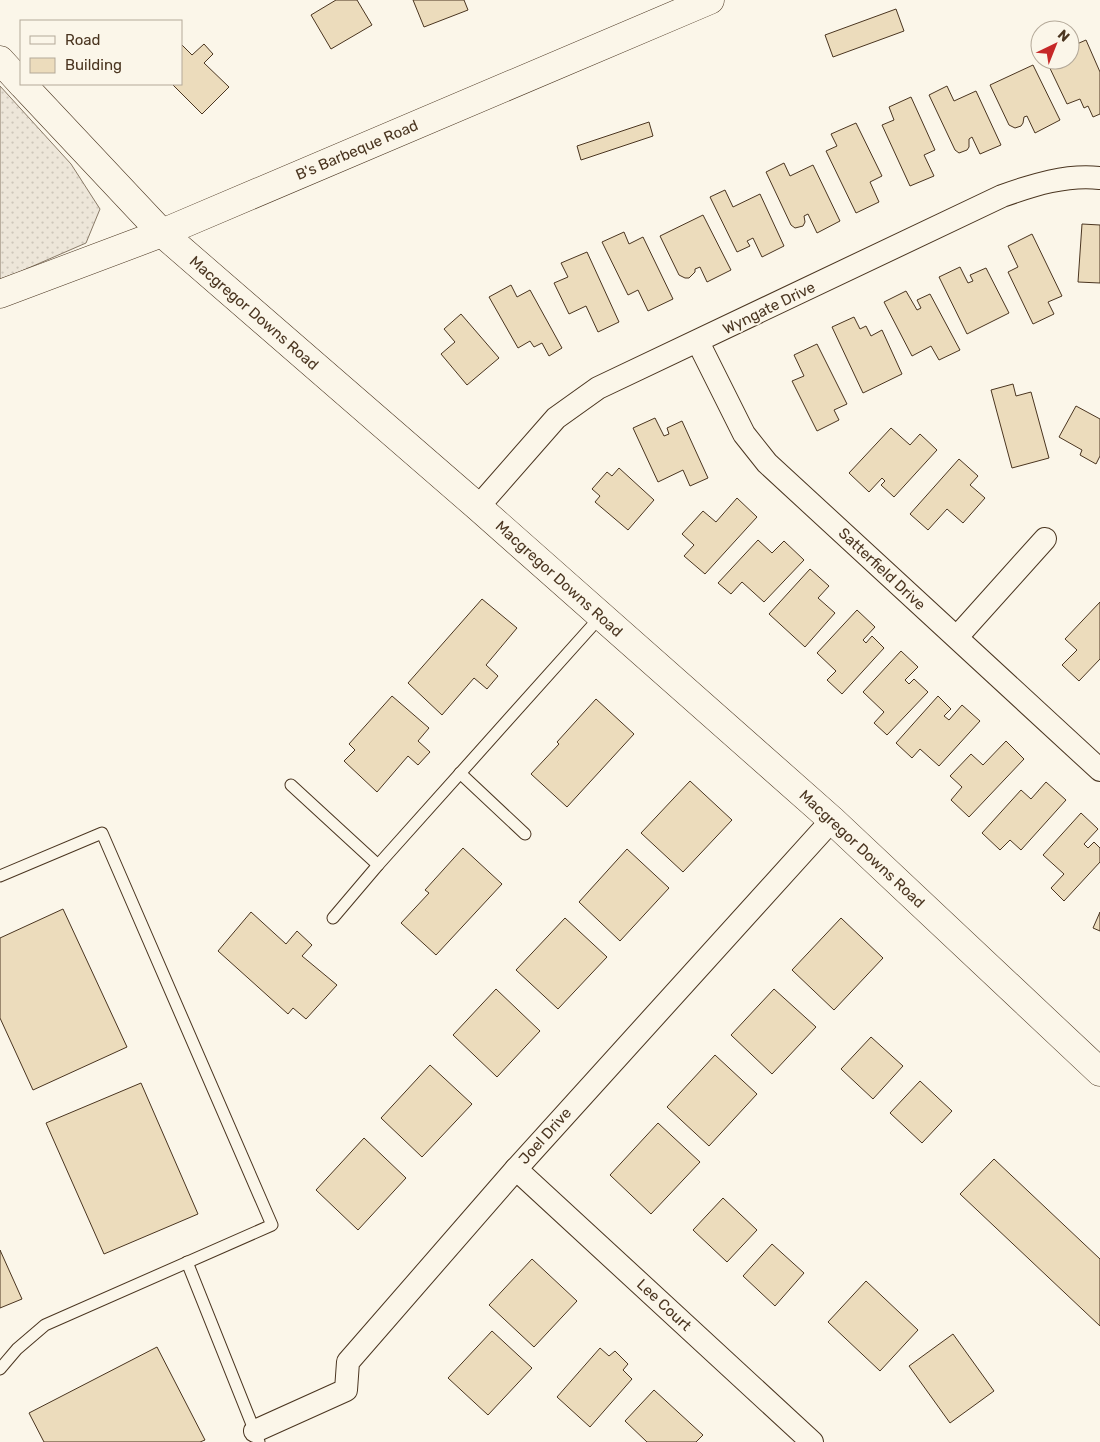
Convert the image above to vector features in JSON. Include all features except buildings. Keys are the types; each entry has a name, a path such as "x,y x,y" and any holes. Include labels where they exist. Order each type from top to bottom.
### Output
{"street":[{"name":"B's Barbeque Road","path":"0,294 162,233 710,0"},
{"name":"Macgregor Downs Road","path":"0,60 20,81"},
{"name":"Macgregor Downs Road","path":"24,85 162,233 478,507 832,820 1100,1072"},
{"name":"Wyngate Drive","path":"478,507 556,418 598,388 1002,196 1030,186 1062,180 1100,178"},
{"name":"Satterfield Drive","path":"698,342 744,434 768,463 1100,770"},
{"path":"957,637 1045,539"},
{"name":"Joel Drive","path":"257,1436 346,1390 348,1362 516,1169 832,820"},
{"name":"Lee Court","path":"516,1169 812,1442"}],"lane":[{"path":"333,918 378,865 601,616"},
{"path":"460,773 525,834"},
{"path":"291,785 378,865"},
{"path":"0,876 102,833 272,1225 45,1325 17,1349 0,1369"},
{"path":"188,1262 257,1436"}],"shaded area":[{"path":"0,86 71,164 100,209 86,243 0,279"}]}
